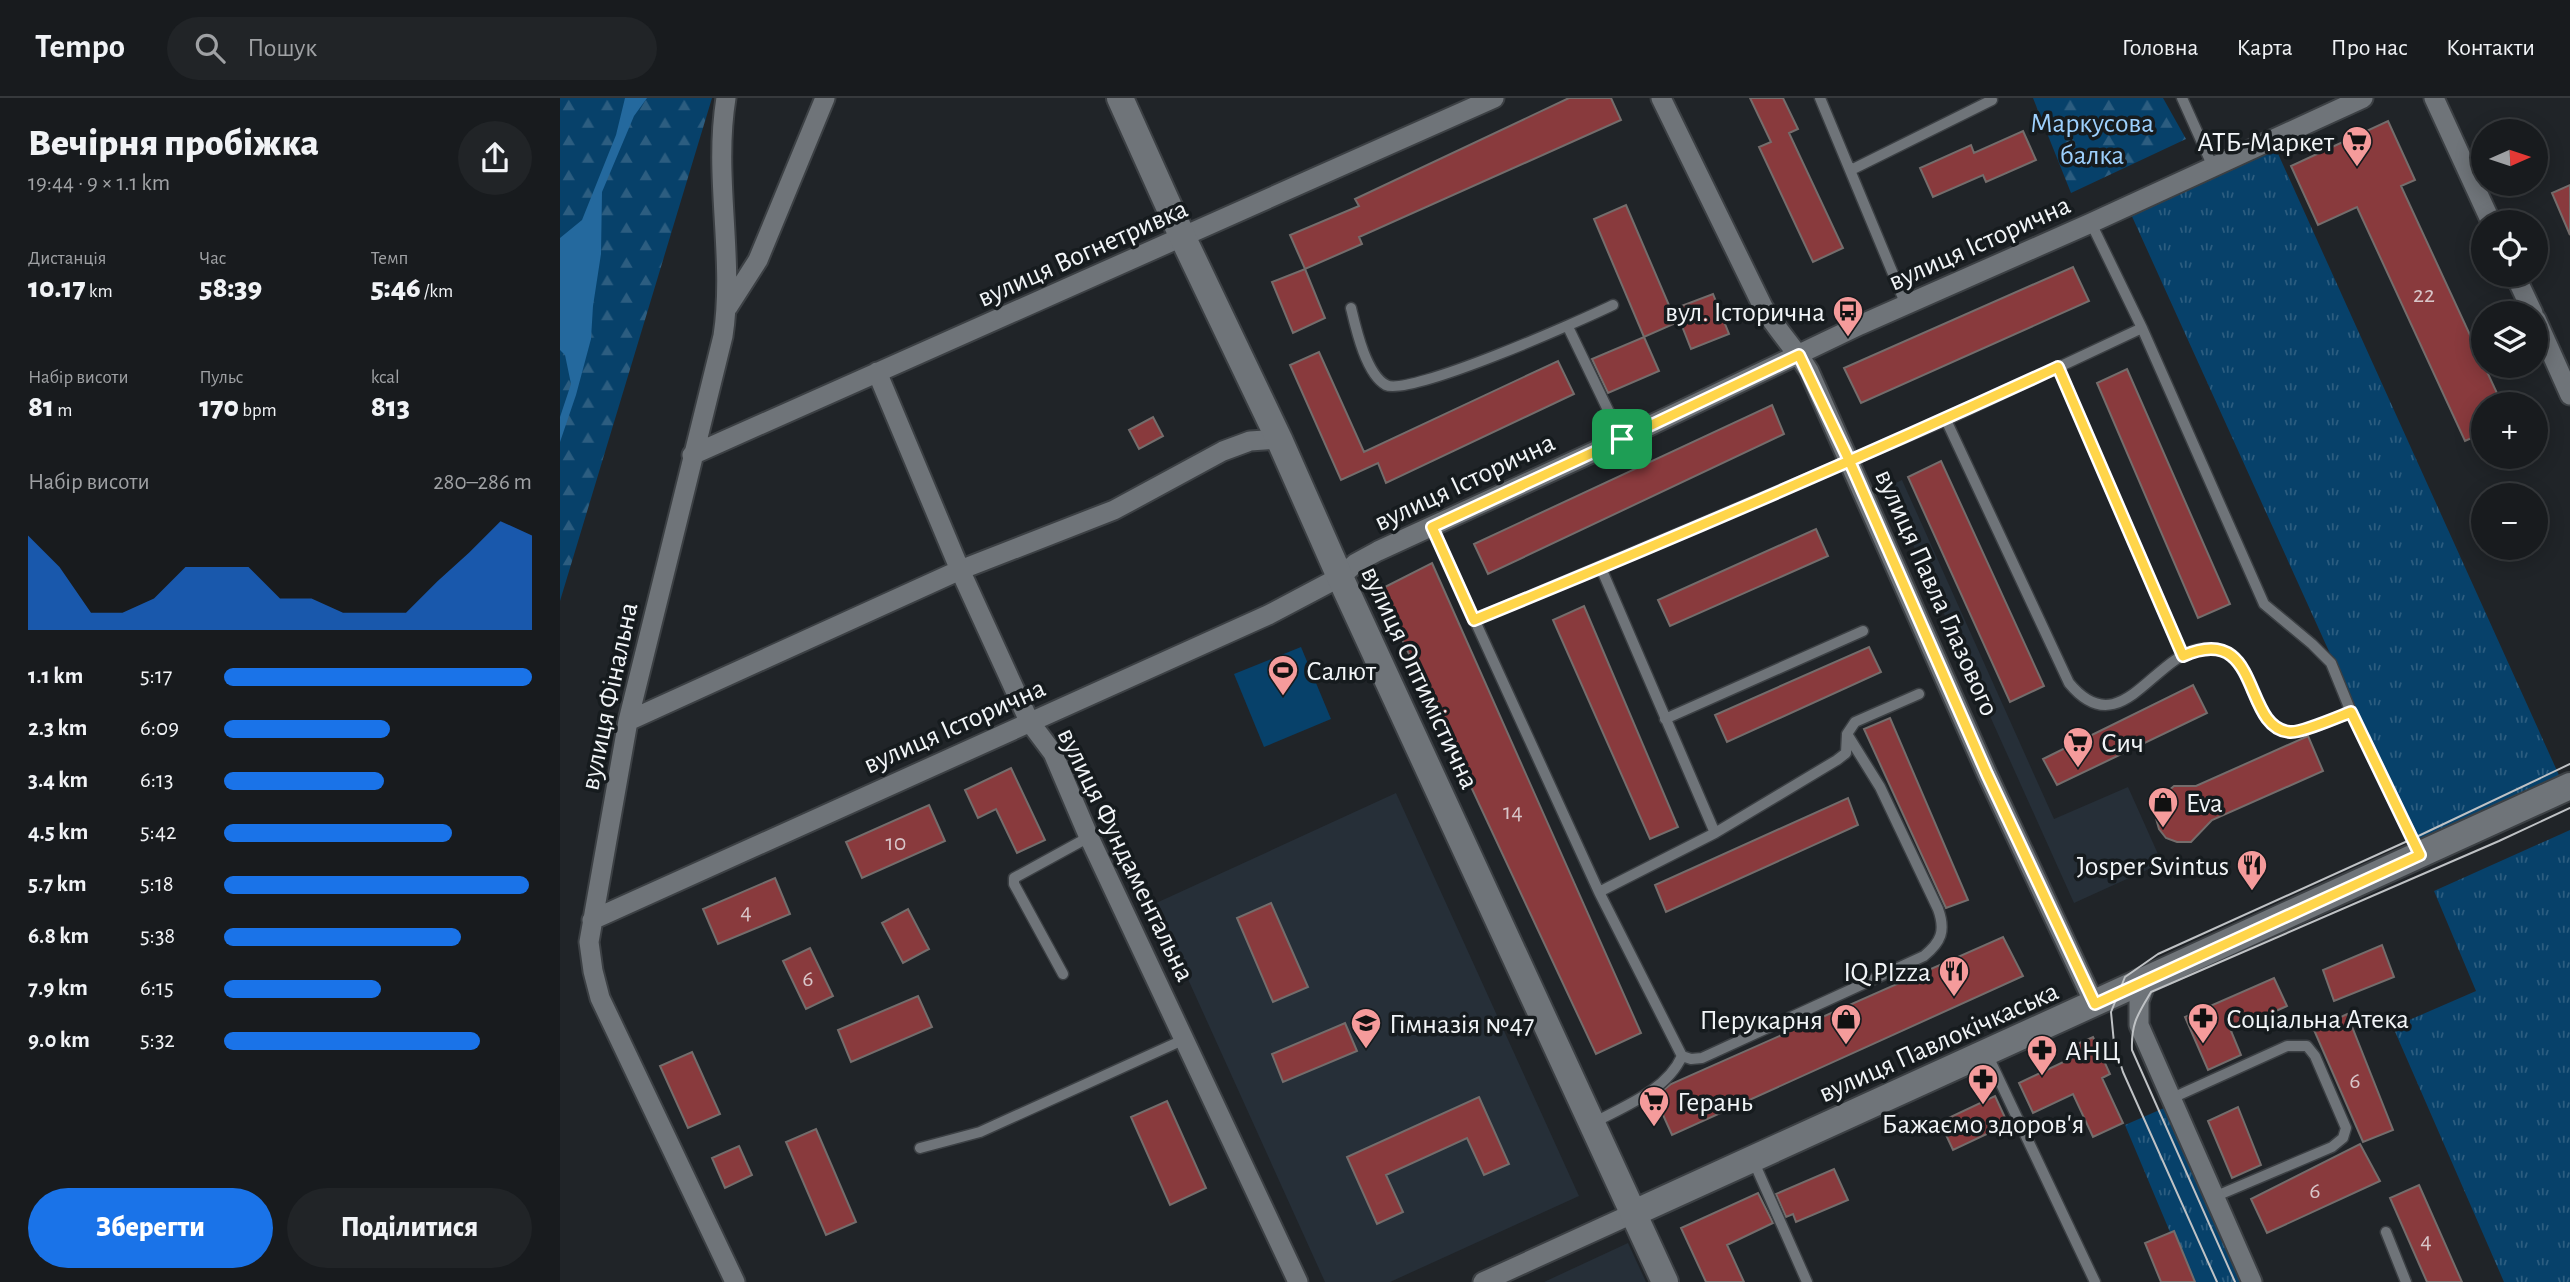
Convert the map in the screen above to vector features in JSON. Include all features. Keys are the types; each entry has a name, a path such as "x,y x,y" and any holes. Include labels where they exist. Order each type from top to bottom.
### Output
{"street":[{"name":"вулиця Фінальна","path":"726,98 721,168 728,307 628,721 589,942 600,998 735,1282"},
{"name":"вулиця Фінальна","path":"728,307 758,260 824,98"},
{"name":"вулиця Оптимістична","path":"1119,98 1279,439 1665,1282"},
{"name":"вулиця Вогнетривка","path":"692,455 1494,98"},
{"name":"вулиця Павла Глазового","path":"1661,98 1763,307 1780,334 1799,355 1849,460 1987,774 2095,1004"},
{"name":"вулиця Історична","path":"592,920 1268,615 1340,577 1367,556 1622,439 1860,325 2214,168 2363,98"},
{"path":"2434,98 2485,210"},
{"path":"2548,343 2567,382"},
{"name":"вулиця Фундаментальна","path":"877,372 960,570 1029,721 1053,753 1089,837 1298,1282"},
{"path":"628,721 960,570 1114,510 1223,451 1250,441 1279,439"},
{"name":"вулиця Павлокічкаська","path":"1483,1282 2146,982 2570,786"},
{"path":"2146,982 2139,1001 2140,1025 2252,1282"}],"lane":[{"path":"1820,98 1906,305"},
{"path":"2182,98 2214,168"},
{"path":"1851,170 1992,100"},
{"path":"2091,223 2142,328 2264,604 2331,663 2351,712 2420,855"},
{"path":"1351,308 1356,332 1373,371 1390,387 1418,383 1568,327 1613,305"},
{"path":"1568,327 1622,439"},
{"path":"1474,620 1946,420 2142,328"},
{"path":"2058,367 2183,656"},
{"path":"1946,420 2069,683 2079,695 2104,706 2124,699 2183,656 2199,649 2218,649 2232,655 2247,676 2267,720 2277,729 2292,733 2351,712"},
{"path":"1432,527 1599,892 1682,1056 1702,1058 1924,957 1937,946 1943,923 1938,909 1880,787 1846,734"},
{"path":"1601,568 1716,833"},
{"path":"1665,719 1863,631"},
{"path":"1599,892 1716,833 1837,761 1846,753 1846,734 1855,722 1919,694"},
{"path":"1063,974 1014,884 1014,878 1089,837"},
{"path":"920,1148 980,1132 1185,1039"},
{"path":"2170,1099 2287,1046 2306,1046 2315,1056 2346,1128 2343,1138 2332,1147 2214,1198"},
{"path":"1987,1054 2095,1282"},
{"path":"1592,1123 1635,1101 1657,1086 1682,1056"},
{"path":"1753,1160 1807,1282"},
{"path":"2386,1232 2406,1282"}],"shaded area":[{"path":"625,98 647,98 634,116 602,192 601,254 591,339 560,442 560,417 571,384 565,355 560,350 560,238 582,220 616,135"},
{"path":"1902,480 2054,819 2128,787 2162,863 2074,903 1887,487"},
{"name":"Гімназія №47","path":"1396,793 1579,1196 1390,1282 1325,1282 1154,904"},
{"path":"1628,1243 1646,1282 1544,1282"}],"green space":[{"path":"560,98 712,98 560,601"},
{"name":"Маркусова балка","path":"2033,98 2163,98 2186,139 2071,193"},
{"path":"2275,147 2563,784 2419,850 2130,212"},
{"name":"Салют","path":"1301,647 1331,719 1264,747 1234,674"},
{"path":"2570,830 2570,1282 2504,1282 2393,1027 2476,991 2434,891"},
{"path":"2180,1101 2260,1282 2191,1282 2125,1125"}],"building":[{"path":"1569,98 1611,98 1621,120 1359,237 1362,244 1305,269 1290,235 1359,206 1355,199"},
{"path":"1750,98 1783,98 1798,129 1789,133 1843,248 1813,262 1759,147 1771,142"},
{"path":"2388,121 2415,180 2401,186 2471,337 2471,378 2490,378 2496,392 2471,392 2471,438 2465,441 2357,207 2318,225 2291,166"},
{"path":"2023,131 2036,160 1986,182 1983,175 1933,197 1920,168 1971,145 1974,153"},
{"path":"2570,185 2570,235 2552,193"},
{"path":"1626,205 1671,310 1713,294 1729,334 1691,349 1680,321 1644,337 1594,219"},
{"path":"2073,267 2089,301 1861,403 1844,368"},
{"path":"1305,269 1325,318 1293,333 1272,282"},
{"path":"1644,337 1659,371 1608,393 1592,359"},
{"path":"1319,352 1364,452 1558,361 1574,394 1386,483 1378,463 1341,480 1290,365"},
{"path":"2127,369 2230,604 2198,618 2097,383"},
{"path":"1772,405 1784,434 1488,574 1474,544"},
{"path":"1153,417 1163,436 1139,449 1129,430"},
{"path":"1941,461 2044,686 2010,702 1908,477"},
{"path":"1816,529 1828,556 1670,626 1658,600"},
{"path":"1432,563 1641,1033 1596,1054 1379,590"},
{"path":"1584,606 1678,827 1650,839 1553,620"},
{"path":"1869,647 1881,672 1727,742 1715,715"},
{"path":"2193,685 2207,713 2057,785 2043,759"},
{"path":"1890,718 1968,900 1946,908 1864,729"},
{"path":"2308,736 2323,771 2212,820 2191,842 2177,842 2166,838 2159,829 2154,811 2161,797 2174,786 2196,786"},
{"path":"1011,768 1045,840 1017,853 996,809 978,818 965,790"},
{"path":"1848,798 1858,825 1666,912 1655,885"},
{"path":"929,805 945,841 862,878 846,842"},
{"path":"775,878 790,914 718,944 703,909"},
{"path":"1271,903 1308,987 1273,1002 1237,918"},
{"path":"908,909 929,949 903,963 882,923"},
{"path":"2003,937 2023,976 1672,1135 1655,1097 1671,1084"},
{"path":"2382,945 2394,977 2334,1001 2323,970"},
{"path":"810,948 833,996 806,1009 783,961"},
{"path":"2274,978 2287,1006 2231,1031 2241,1055 2208,1070 2185,1017"},
{"path":"918,996 932,1027 851,1062 838,1030"},
{"path":"2347,1014 2393,1130 2363,1142 2314,1030"},
{"path":"1345,1023 1357,1051 1283,1082 1272,1054"},
{"path":"2093,1037 2110,1074 2102,1078 2123,1123 2093,1137 2073,1094 2033,1113 2019,1083 2072,1058 2068,1048"},
{"path":"692,1052 720,1114 688,1128 660,1066"},
{"path":"1995,1096 2008,1124 1953,1150 1940,1122"},
{"path":"1479,1097 1509,1164 1484,1175 1467,1138 1386,1175 1403,1212 1377,1224 1347,1157"},
{"path":"1167,1101 1206,1188 1170,1205 1131,1117"},
{"path":"2238,1107 2261,1165 2232,1178 2208,1121"},
{"path":"816,1129 856,1222 826,1235 786,1142"},
{"path":"2360,1144 2380,1181 2267,1233 2251,1199"},
{"path":"739,1146 752,1175 725,1188 712,1158"},
{"path":"1834,1169 1848,1200 1796,1222 1793,1214 1786,1217 1776,1194"},
{"path":"2419,1185 2462,1282 2427,1282 2390,1198"},
{"path":"1758,1193 1773,1223 1727,1245 1744,1282 1706,1282 1681,1228"},
{"path":"2174,1231 2195,1282 2161,1282 2145,1243"}],"tram line":[{"path":"2217,1282 2123,1072 2114,1043 2111,1012 2125,977 2158,954 2570,764"},
{"path":"2235,1282 2132,1050 2136,1019 2151,992 2570,808"}],"place":[{"name":"АТБ-Маркет","path":"2357,168"},
{"name":"вул. Історична","path":"1848,338"},
{"name":"Салют","path":"1283,697"},
{"name":"Сич","path":"2078,769"},
{"name":"Eva","path":"2163,829"},
{"name":"Josper Svintus","path":"2252,892"},
{"name":"IQ PIzza","path":"1954,998"},
{"name":"Соціальна Атека","path":"2203,1045"},
{"name":"Перукарня","path":"1846,1046"},
{"name":"Гімназія №47","path":"1366,1050"},
{"name":"АНЦ","path":"2042,1077"},
{"name":"Бажаємо здоров'я","path":"1983,1106"},
{"name":"Герань","path":"1654,1128"}],"route":[{"path":"1622,439 1432,527 1474,620 1601,568 1849,460 1946,420 2058,367 2183,656 2199,649 2218,649 2232,655 2247,676 2267,720 2277,729 2292,733 2351,712 2420,855 2095,1004 1987,774 1849,460 1809,371 1799,355 1622,439"}]}
